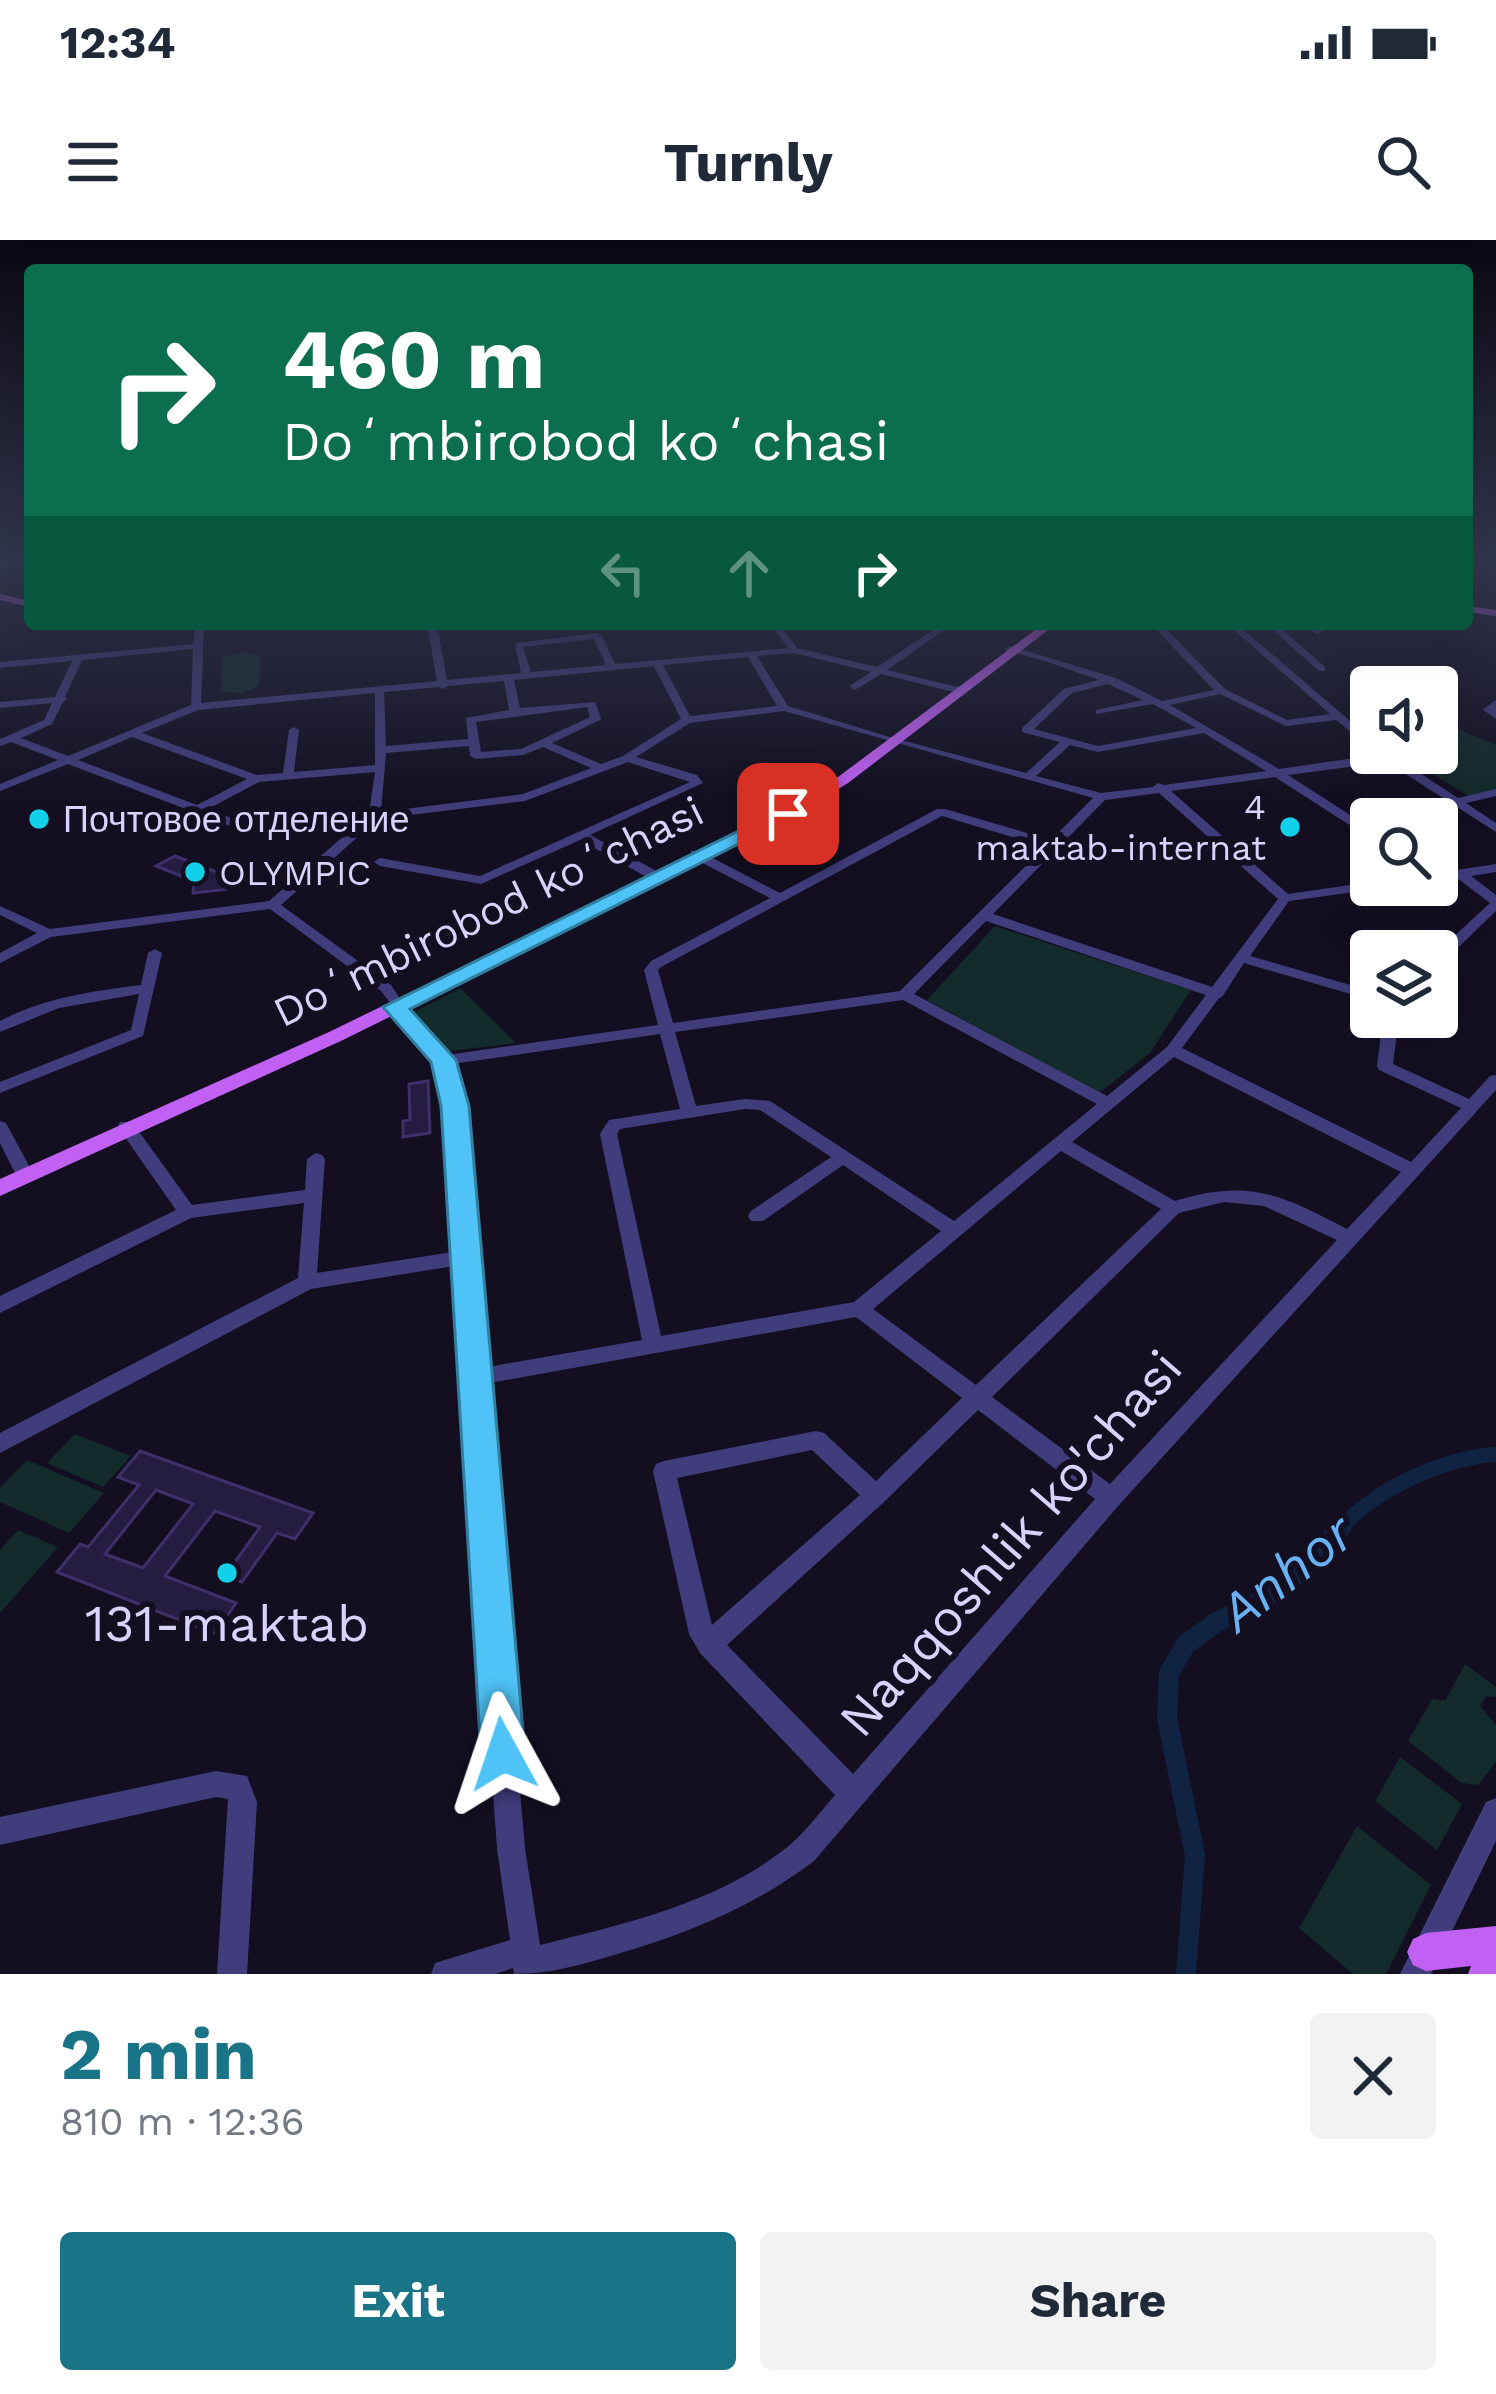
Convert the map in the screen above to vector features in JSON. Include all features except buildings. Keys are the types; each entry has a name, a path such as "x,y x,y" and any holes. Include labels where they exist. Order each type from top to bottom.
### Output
{"main road":[{"name":"Doʻmbirobod koʻchasi","path":"0,1184 128,1129 395,1001 698,855 811,795 1024,640"},
{"path":"1421,1963 1496,1945"},
{"path":"1487,1974 1496,1955"}],"street":[{"path":"196,707 198,640"},
{"path":"435,640 443,686"},
{"path":"527,677 518,644 556,640"},
{"path":"599,640 613,669"},
{"path":"787,640 794,650"},
{"path":"855,687 924,640"},
{"path":"1172,640 1222,691 1286,723 1334,717"},
{"path":"1249,640 1350,729"},
{"path":"1289,640 1322,670"},
{"path":"0,665 197,646"},
{"path":"0,788 196,707 794,650 958,690"},
{"path":"1013,650 1088,669 1158,702 1326,800 1350,819"},
{"path":"751,655 784,708"},
{"path":"6,741 45,725 62,699 78,658"},
{"path":"658,665 686,720"},
{"path":"509,679 515,712"},
{"path":"1112,680 1068,691 1026,730 1098,749 1207,729"},
{"path":"1100,712 1222,691"},
{"path":"0,959 48,933 273,905 375,813 382,750 380,693"},
{"path":"0,705 62,699"},
{"path":"591,704 596,718 546,744 476,756 471,718 515,712 591,704"},
{"path":"6,741 238,825 525,797 604,769 686,720 784,708 1101,797 1350,762"},
{"path":"288,776 294,730"},
{"path":"131,733 256,778 381,768"},
{"path":"382,750 473,742"},
{"path":"1028,777 1067,742"},
{"path":"546,744 604,769"},
{"path":"380,862 482,880 697,783 693,777 627,758"},
{"path":"1413,774 1450,798"},
{"path":"197,810 256,778"},
{"path":"1158,786 1285,898"},
{"path":"1458,802 1496,792"},
{"path":"905,995 1101,797"},
{"path":"1458,803 1496,828"},
{"path":"689,1112 651,970 940,812 1053,845"},
{"path":"582,836 654,876"},
{"path":"698,855 778,897"},
{"path":"1460,874 1496,868"},
{"path":"1458,940 1496,903 1460,874"},
{"path":"472,1378 859,1309 1173,1050 1285,898 1350,889"},
{"path":"273,905 395,1001 443,1060 455,1106 511,1848 527,1963"},
{"path":"0,910 48,933"},
{"path":"986,916 1217,994"},
{"path":"0,1088 138,1034 155,953"},
{"path":"1243,958 1350,990"},
{"path":"0,1028 30,1010 72,998 148,989"},
{"path":"443,1060 905,995 1109,1104"},
{"path":"1388,1038 1385,1066 1471,1106"},
{"path":"1173,1050 1415,1172"},
{"name":"Naqqoshlik ko'chasi","path":"446,1974 527,1963 643,1934 748,1890 804,1851 1111,1498 1496,1080"},
{"path":"653,1344 608,1134 620,1122 764,1105 954,1230"},
{"path":"0,1127 24,1174"},
{"path":"128,1129 188,1211"},
{"path":"1060,1143 1173,1208"},
{"path":"757,1216 842,1157"},
{"path":"307,1282 316,1160"},
{"path":"0,1305 188,1211 314,1195"},
{"path":"709,1644 876,1495 1173,1208 1205,1197 1256,1195 1350,1239"},
{"path":"0,1444 307,1282 463,1258"},
{"path":"859,1309 1111,1498"},
{"path":"853,1794 709,1644 698,1626 664,1471 816,1440 876,1495"},
{"path":"0,1831 216,1784 236,1786 243,1802 232,1974"},
{"path":"1421,1963 1496,1812"}],"green space":[{"path":"244,652 261,656 259,686 242,693 221,692 223,658"},
{"path":"1458,729 1496,745 1496,790 1470,797 1433,774 1458,774"},
{"path":"995,926 1191,990 1150,1053 1099,1093 927,1000"},
{"path":"461,988 516,1043 449,1051 414,1012"},
{"path":"75,1434 131,1456 103,1487 47,1463"},
{"path":"27,1460 104,1493 69,1533 0,1502 0,1488"},
{"path":"18,1530 58,1547 0,1613 0,1550"},
{"path":"1465,1664 1496,1687 1496,1697 1486,1696 1480,1706 1496,1725 1496,1762 1478,1785 1462,1783 1408,1741 1432,1699 1445,1701"},
{"path":"1400,1757 1462,1804 1437,1850 1375,1801"},
{"path":"1357,1826 1431,1885 1386,1974 1353,1974 1299,1928"}],"waterway":[{"name":"Anhor","path":"1342,1527 1373,1500 1412,1478 1453,1462 1496,1454"},
{"name":"Anhor","path":"1186,1974 1195,1855 1167,1718 1169,1673 1186,1644 1217,1622 1284,1588 1342,1527"}],"place":[{"name":"Почтовое отделение","path":"39,819"},
{"name":"4 maktab-internat","path":"1290,827"},
{"name":"OLYMPIC","path":"195,872"},
{"name":"131-maktab","path":"227,1573"}],"route":[{"path":"503,1754 455,1106 443,1060 395,1007 788,814"}]}
